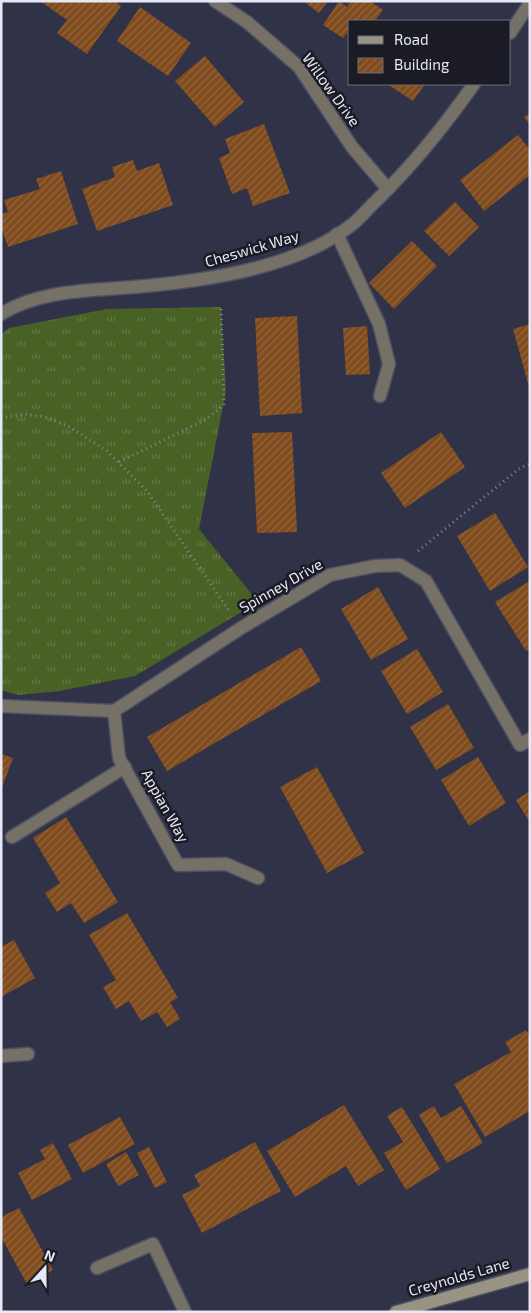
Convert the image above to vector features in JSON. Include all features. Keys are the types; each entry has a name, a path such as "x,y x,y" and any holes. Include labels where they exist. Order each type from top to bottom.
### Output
{"street":[{"name":"Willow Drive","path":"216,1 246,22 299,67 352,147 388,189"},
{"path":"511,32 530,3"},
{"name":"Cheswick Way","path":"1,314 31,302 72,292 146,286 213,277 267,264 308,250 350,226 388,189 426,149 473,85"},
{"path":"337,234 379,324 389,364 380,396"},
{"path":"400,565 426,581 520,745 530,739"},
{"name":"Spinney Drive","path":"114,711 240,628 330,575 358,568 400,565"},
{"path":"1,706 114,711"},
{"name":"Appian Way","path":"114,711 120,758 178,865 226,864 258,878"},
{"path":"12,837 125,767"},
{"path":"1,1056 28,1054"},
{"path":"97,1268 152,1244 185,1312"},
{"name":"Creynolds Lane","path":"396,1312 530,1274"}],"path":[{"path":"119,462 205,420 224,405 221,307"},
{"path":"1,418 24,414 45,417 68,426 107,451 148,491 240,628"},
{"path":"400,565 520,468 530,464"}],"green space":[{"path":"221,307 226,391 199,529 258,602 135,676 60,691 18,695 1,690 1,335 9,328 107,309"}],"building":[{"path":"40,1 114,1 121,6 87,54 57,33 67,20"},
{"path":"303,1 328,1 319,13"},
{"path":"339,1 347,7 351,1 370,1 383,10 376,20 348,20 348,32 343,38 323,25"},
{"path":"140,7 191,43 168,76 117,41"},
{"path":"205,56 244,102 215,127 175,81"},
{"path":"389,85 424,85 413,101"},
{"path":"530,113 530,125 524,117"},
{"path":"264,124 290,193 253,206 247,188 232,194 219,158 230,153 225,139"},
{"path":"518,135 530,150 530,175 484,211 460,180"},
{"path":"133,160 137,171 159,163 173,205 97,231 82,189 115,177 112,167"},
{"path":"61,171 78,224 8,247 1,227 1,214 8,212 4,200 40,189 36,179"},
{"path":"455,202 479,227 449,256 424,231"},
{"path":"412,241 437,266 394,309 369,283"},
{"path":"297,316 302,413 260,416 255,318"},
{"path":"530,324 530,387 529,387 513,329"},
{"path":"367,326 370,374 346,375 343,328"},
{"path":"292,432 297,532 257,533 252,433"},
{"path":"441,432 465,467 405,508 381,473"},
{"path":"495,513 528,567 490,591 457,536"},
{"path":"530,581 530,649 526,651 495,602"},
{"path":"378,587 408,639 371,660 341,609"},
{"path":"301,647 321,681 167,771 147,737"},
{"path":"417,649 443,692 407,714 381,671"},
{"path":"448,704 474,748 436,770 410,727"},
{"path":"1,754 13,758 1,790"},
{"path":"478,757 506,803 469,826 441,780"},
{"path":"317,767 364,853 327,873 280,787"},
{"path":"530,791 530,823 516,800"},
{"path":"66,817 118,902 84,923 71,903 57,912 45,893 60,883 33,838"},
{"path":"127,913 178,998 170,1002 180,1019 167,1027 157,1012 141,1021 129,1001 116,1009 103,987 116,980 89,935"},
{"path":"14,940 35,978 1,997 1,947"},
{"path":"526,1030 530,1036 530,1111 485,1137 454,1084 511,1052 505,1042"},
{"path":"344,1105 384,1170 358,1186 346,1166 295,1197 267,1151"},
{"path":"434,1106 441,1118 461,1106 483,1143 447,1163 419,1115"},
{"path":"402,1107 440,1169 406,1190 384,1153 403,1142 387,1116"},
{"path":"120,1117 135,1144 83,1173 68,1145"},
{"path":"255,1142 281,1191 202,1233 182,1195 200,1186 194,1175"},
{"path":"53,1143 72,1179 32,1200 18,1173 45,1159 40,1150"},
{"path":"149,1147 167,1182 155,1188 137,1153"},
{"path":"126,1152 139,1175 118,1186 106,1164"},
{"path":"19,1208 53,1270 27,1284 1,1237 1,1217"}]}
